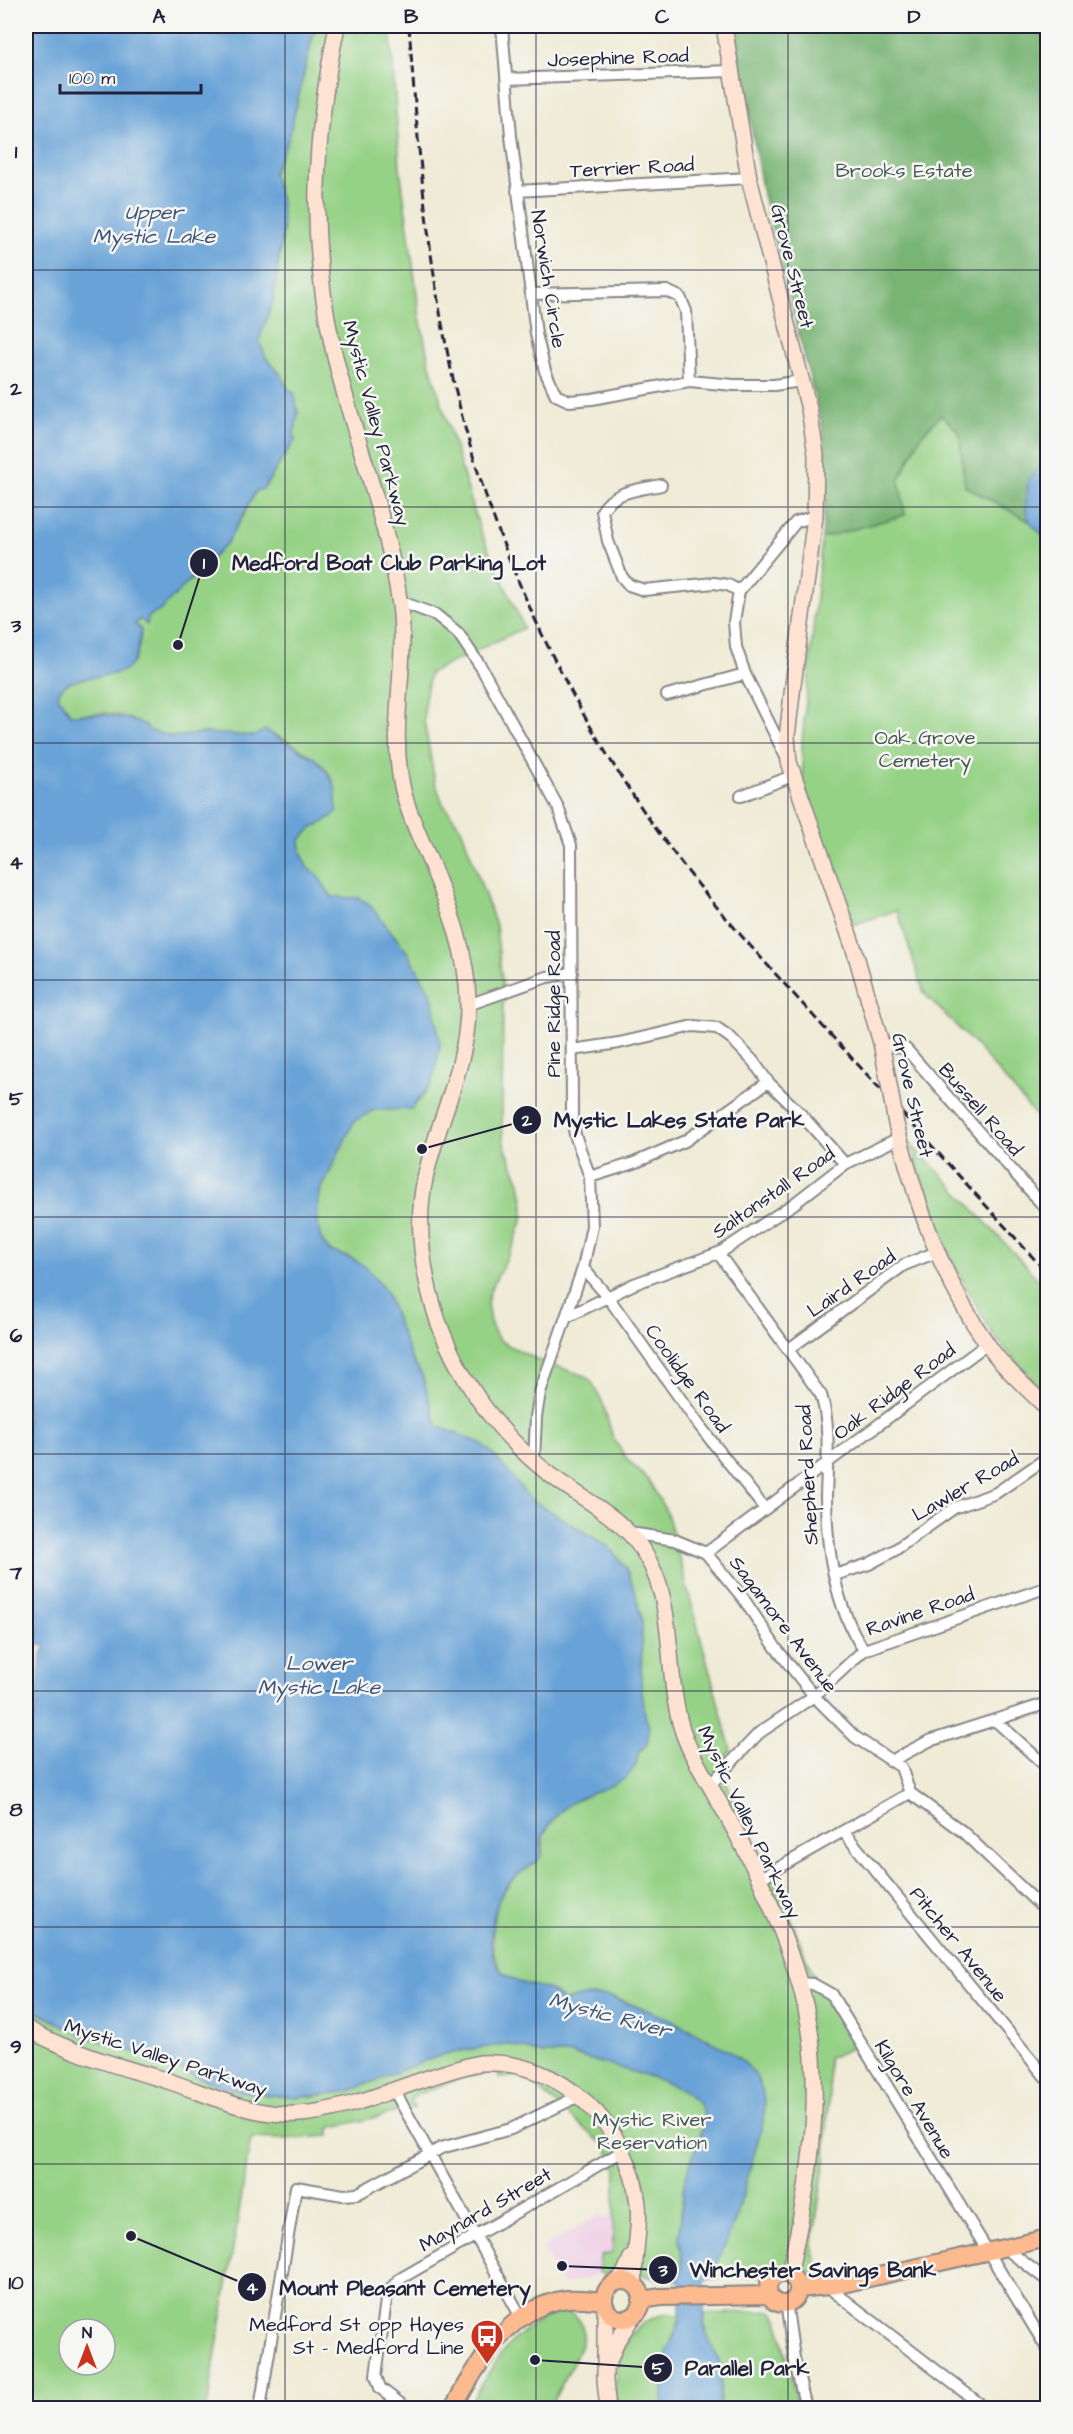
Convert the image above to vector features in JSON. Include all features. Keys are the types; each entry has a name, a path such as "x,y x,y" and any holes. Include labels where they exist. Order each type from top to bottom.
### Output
{"main road":[{"name":"Mystic Valley Parkway","path":"337,26 325,85 317,148 315,206 321,278 333,350 379,515 399,601 403,661 397,745 402,787 413,821 457,929 465,969 468,1005 459,1071 424,1184 421,1213 423,1251 436,1315 460,1368 498,1425 534,1461 630,1533 648,1557 659,1583 669,1629 674,1689 681,1727 692,1753 759,1879 799,1983 811,2040 814,2116 809,2173 794,2282"},
{"name":"Grove Street","path":"724,26 749,178 801,381 816,455 814,516 788,737 790,769 831,878 855,952 881,1043 898,1131 937,1252 969,1315 987,1344 1047,1409"},
{"name":"Mystic Valley Parkway","path":"26,2028 92,2058 256,2111 292,2114 324,2110 469,2065 502,2062 542,2073 579,2096 603,2120 623,2151 632,2172 637,2194 639,2222 634,2269 638,2293"},
{"path":"768,2295 768,2288 772,2280 782,2276 794,2282 828,2287 1047,2238"},
{"name":"Mystic Valley Parkway","path":"618,2282 625,2272 635,2247"},
{"path":"608,2409 604,2304 607,2290 618,2282 627,2282 638,2293 675,2296 768,2295 777,2302 786,2302 795,2297 794,2282"},
{"path":"605,2376 613,2349 639,2310 638,2293"},
{"path":"453,2409 490,2349 521,2317 546,2304 567,2299 604,2304"},
{"path":"604,2304 610,2314 618,2318 633,2316"}],"street":[{"name":"Norwich Circle","path":"502,26 517,191 538,343 545,371 556,395 569,401 592,399 689,381 734,385 774,385 801,381"},
{"name":"Josephine Road","path":"507,79 730,70"},
{"name":"Terrier Road","path":"517,191 749,178"},
{"path":"531,294 667,291 680,297 686,311 689,381"},
{"path":"661,485 620,494 611,498 602,511 608,542 622,577 629,585 644,590 714,583 728,585 739,591 796,522 814,516"},
{"name":"Grove Street","path":"739,591 734,622 736,647 745,674 790,769"},
{"name":"Pine Ridge Road","path":"399,601 436,615 458,633 481,667 558,807 571,845 572,1117 575,1135 590,1177 592,1226 583,1268 540,1392 536,1417 534,1461"},
{"path":"667,695 745,674"},
{"path":"741,796 790,769"},
{"path":"468,1005 547,977 572,974"},
{"path":"572,1050 619,1043 693,1026 717,1028 738,1046 844,1164"},
{"name":"Bussell Road","path":"881,1043 906,1049 1047,1211"},
{"path":"590,1177 634,1163 685,1141 768,1082"},
{"name":"Saltonstall Road","path":"567,1317 634,1284 718,1253 795,1203 844,1164 898,1131"},
{"name":"Laird Road","path":"789,1349 904,1265 937,1252"},
{"name":"Shepherd Road","path":"718,1253 821,1395 825,1407 827,1539 846,1617 864,1650"},
{"name":"Coolidge Road","path":"583,1268 608,1297 699,1425 765,1509"},
{"name":"Oak Ridge Road","path":"706,1553 987,1344"},
{"name":"Lawler Road","path":"835,1575 869,1564 895,1550 954,1508 996,1493 1047,1457"},
{"name":"Sagamore Avenue","path":"630,1533 675,1540 706,1553 743,1598 776,1648 814,1696 855,1737 900,1767 910,1793"},
{"name":"Ravine Road","path":"710,1785 759,1733 814,1696 864,1650 1047,1587"},
{"path":"891,1761 929,1741 1047,1703"},
{"path":"996,1720 1047,1768"},
{"path":"759,1879 910,1793 963,1832 1047,1913"},
{"name":"Pitcher Avenue","path":"843,1831 1047,2080"},
{"name":"Kilgore Avenue","path":"799,1983 816,1985 831,1994 1047,2350"},
{"path":"394,2090 521,2317"},
{"path":"260,2409 296,2187 343,2195 357,2194 430,2153 452,2144 511,2129 579,2096"},
{"name":"Maynard Street","path":"406,2409 380,2388 376,2376 386,2300 398,2280 623,2151"},
{"path":"1005,2248 1047,2281"},
{"path":"828,2287 985,2409"},
{"path":"786,2302 794,2358 806,2409"}],"shaded area":[{"path":"614,2213 611,2267 586,2279 563,2285 542,2248 601,2214 604,2219"}],"green space":[{"path":"315,26 390,26 400,168 420,318 429,362 480,530 524,628 430,673 425,699 424,721 435,782 443,804 461,828 496,926 503,991 502,1126 504,1144 520,1183 524,1206 523,1218 514,1244 490,1291 487,1303 490,1322 498,1339 504,1343 540,1361 585,1376 593,1384 602,1401 613,1438 627,1459 649,1481 667,1513 731,1750 718,1766 776,1880 810,1968 855,2047 828,2058 829,2091 825,2160 812,2247 818,2264 828,2272 711,2279 736,2218 757,2144 711,2040 665,2017 613,1997 588,1996 564,2001 552,1991 520,1984 502,1972 494,1954 492,1926 499,1897 515,1877 537,1862 543,1850 543,1835 555,1818 568,1804 591,1793 647,1744 649,1727 645,1716 641,1682 642,1621 626,1568 609,1547 530,1499 494,1455 480,1443 437,1426 422,1375 411,1358 386,1292 367,1268 353,1259 330,1251 320,1236 317,1218 320,1192 354,1121 374,1110 410,1109 421,1099 431,1084 440,1044 432,996 407,952 379,916 359,898 332,897 317,875 307,868 300,840 311,829 333,816 335,788 332,778 317,760 285,739 265,730 255,736 205,733 173,737 147,730 129,718 107,713 71,715 58,696 62,688 70,683 117,672 128,667 135,659 138,649 141,630 135,624 140,618 147,624 148,617 156,613 193,578 200,575 243,517 256,491 264,488 295,440 288,389 281,375 266,358 259,340 273,301 283,231 273,173 289,137"},
{"name":"Brooks Estate","path":"734,26 1047,26 1047,542 1036,525 965,486 959,432 941,415 922,434 899,480 905,515 822,538 827,481 823,429 763,194"},
{"name":"Oak Grove Cemetery","path":"941,415 959,432 965,486 1036,525 1047,542 1047,1129 979,1049 924,993 897,910 853,925 803,783 802,742 822,538 905,515 899,480 922,434"},
{"path":"910,1144 941,1174 1047,1289 1047,1395 993,1335 951,1260"},
{"name":"Mystic River Reservation","path":"26,2006 84,2036 157,2059 210,2082 243,2092 296,2098 350,2091 452,2052 507,2044 543,2054 571,2054 654,2078 681,2089 701,2105 704,2113 703,2127 684,2182 679,2239 681,2274 668,2279 670,2281 617,2268 605,2275 599,2272 600,2256 612,2253 616,2168 606,2147 530,2082 517,2076 499,2078 498,2072 467,2076 413,2096 411,2102 414,2108 330,2128 330,2136 251,2138 207,2408 26,2408"},
{"path":"770,2311 775,2313 778,2319 798,2408 719,2408 721,2370 707,2335 705,2314"},
{"path":"561,2312 576,2316 583,2329 583,2334 577,2355 549,2408 467,2408 494,2364 516,2338 544,2318"},
{"path":"667,2314 680,2315 667,2358 663,2408 617,2408 616,2378 622,2350 639,2327"}],"water":[{"name":"Lower Mystic Lake","path":"26,26 315,26 289,137 273,173 281,201 283,231 273,301 259,340 266,358 281,375 288,389 294,392 298,414 295,439 264,488 256,491 227,543 210,560 200,575 192,578 160,611 148,617 147,625 140,619 135,624 141,630 141,634 137,654 130,666 113,674 68,683 61,688 58,696 71,715 118,717 146,725 148,730 173,737 205,733 254,736 265,730 316,759 328,773 335,787 337,812 311,829 300,840 307,868 317,875 332,897 359,898 369,904 407,952 432,996 440,1044 431,1084 411,1109 374,1110 354,1121 320,1192 317,1218 320,1236 330,1251 353,1259 367,1268 386,1292 411,1358 422,1375 437,1426 480,1443 494,1455 530,1499 609,1547 626,1568 636,1595 642,1621 641,1682 645,1716 649,1727 647,1744 638,1753 636,1765 630,1774 621,1781 575,1800 553,1819 543,1835 540,1857 512,1880 503,1892 494,1915 491,1941 497,1964 503,1973 513,1980 549,1990 564,2001 580,1997 607,1996 665,2017 731,2052 756,2076 765,2104 763,2122 736,2218 711,2279 705,2280 704,2327 720,2364 719,2408 663,2408 663,2381 667,2352 680,2322 680,2281 667,2279 681,2274 679,2239 684,2182 703,2127 704,2114 700,2105 681,2089 654,2078 571,2054 543,2054 507,2044 452,2052 350,2091 296,2098 243,2092 210,2082 157,2059 84,2036 26,2006 26,1745 35,1712 41,1655 45,1648 44,1645 39,1646 37,1617 26,1584"},
{"path":"1047,459 1047,538 1029,519 1026,506 1028,480"}],"railway":[{"path":"409,26 428,228 453,378 465,428 501,538 547,645 574,697 634,797 685,867 760,956 1048,1274"}],"place":[{"name":"Medford Boat Club Parking Lot","path":"178,645"},
{"name":"Mystic Lakes State Park","path":"422,1149"},
{"name":"Mount Pleasant Cemetery","path":"131,2236"},
{"name":"Winchester Savings Bank","path":"562,2266"},
{"name":"Parallel Park","path":"535,2360"},
{"name":"Medford St opp Hayes St - Medford Line","path":"487,2365"}],"water label":[{"name":"Upper Mystic Lake","path":"154,224"},
{"name":"Mystic River","path":"610,2015"}]}
